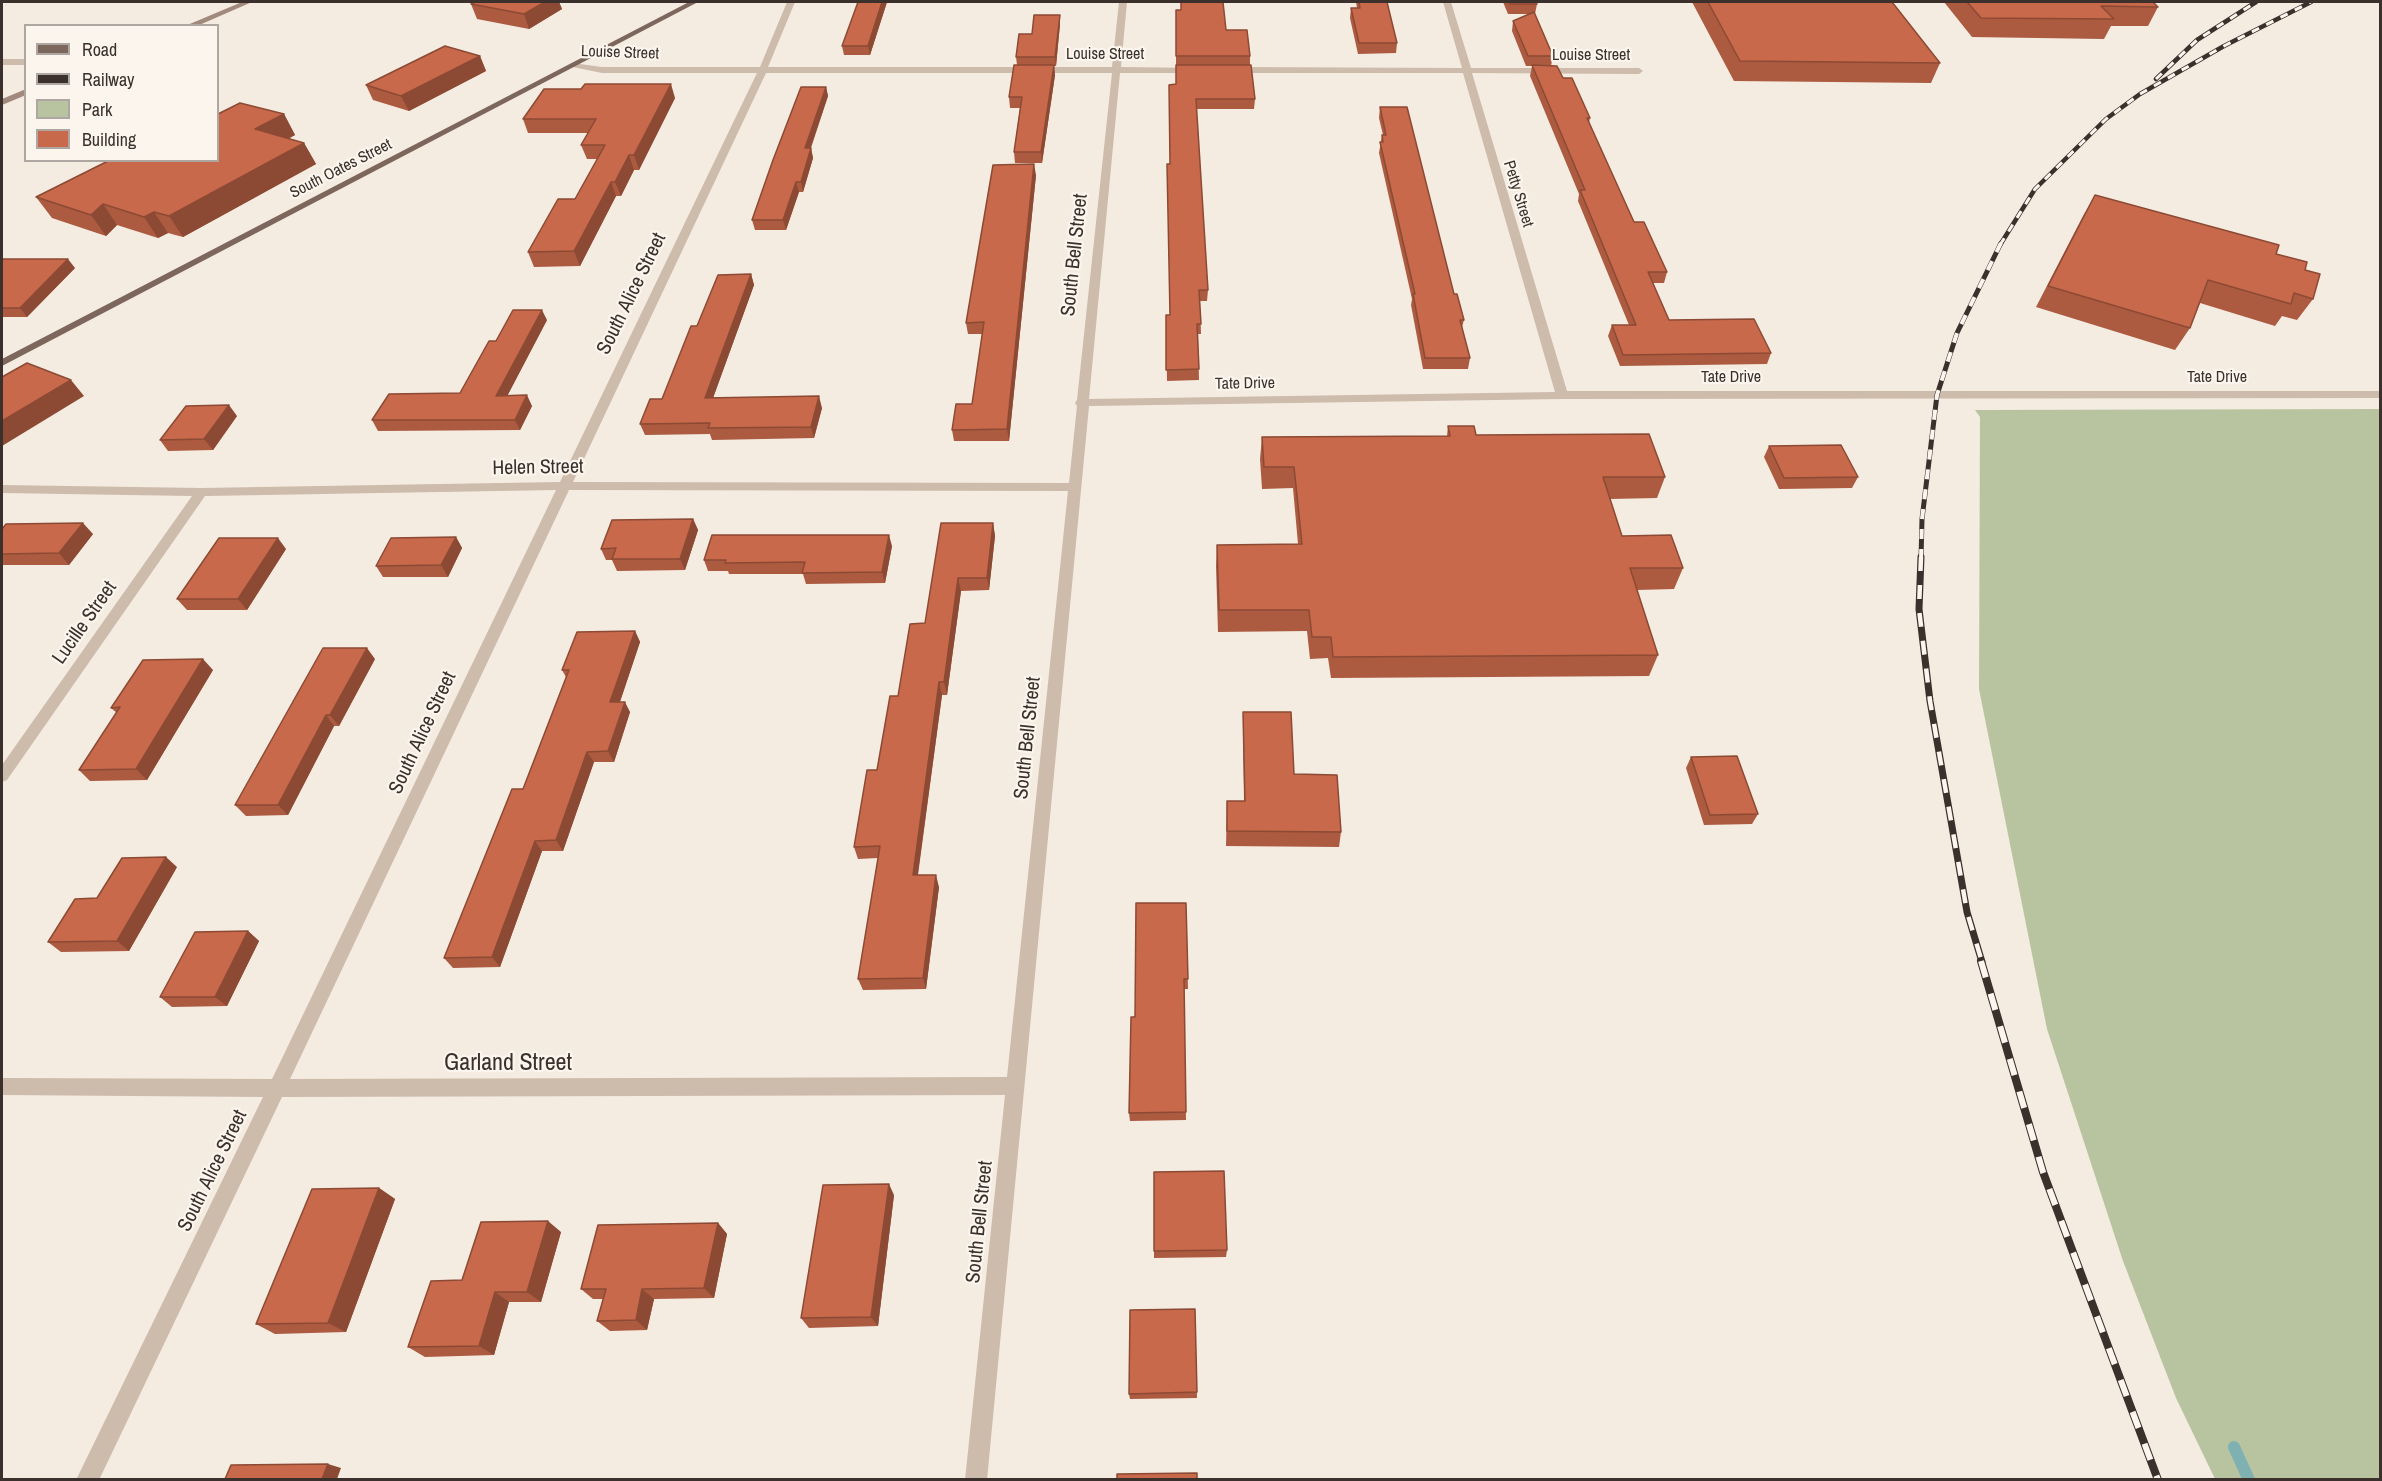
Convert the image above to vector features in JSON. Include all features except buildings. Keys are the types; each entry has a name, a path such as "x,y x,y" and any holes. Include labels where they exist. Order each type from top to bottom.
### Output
{"main road":[{"name":"South Oates Street","path":"2,363 694,2"}],"street":[{"path":"194,24 248,2"},
{"name":"South Alice Street","path":"87,1479 277,1088 763,70 791,2"},
{"name":"South Bell Street","path":"976,1479 1114,70 1123,2"},
{"name":"Petty Street","path":"1447,2 1562,396"},
{"path":"2,62 24,62"},
{"name":"Louise Street","path":"572,66 602,70 1203,70"},
{"name":"Louise Street","path":"1227,70 1639,71"},
{"path":"2,102 24,93"},
{"name":"Tate Drive","path":"1081,403 1562,396 2380,395"},
{"name":"Helen Street","path":"2,489 201,492 563,486 1074,487"},
{"name":"Lucille Street","path":"2,776 201,492"},
{"name":"Garland Street","path":"2,1086 277,1088 1015,1086"}],"green space":[{"path":"2380,409 2380,1479 2215,1479 2176,1398 2123,1261 2047,1029 1979,689 1980,417 1975,410"}],"waterway":[{"path":"2234,1447 2249,1480"}],"railway":[{"path":"2156,79 2197,40 2256,2"},
{"path":"2000,245 2035,189 2106,119 2140,94 2224,46 2311,2"},
{"path":"1921,559 1922,519 1937,395 1957,333 2000,245"},
{"path":"1921,557 1919,609 1930,701 1967,912 1982,962"},
{"path":"1981,961 2043,1172 2158,1480"}]}
